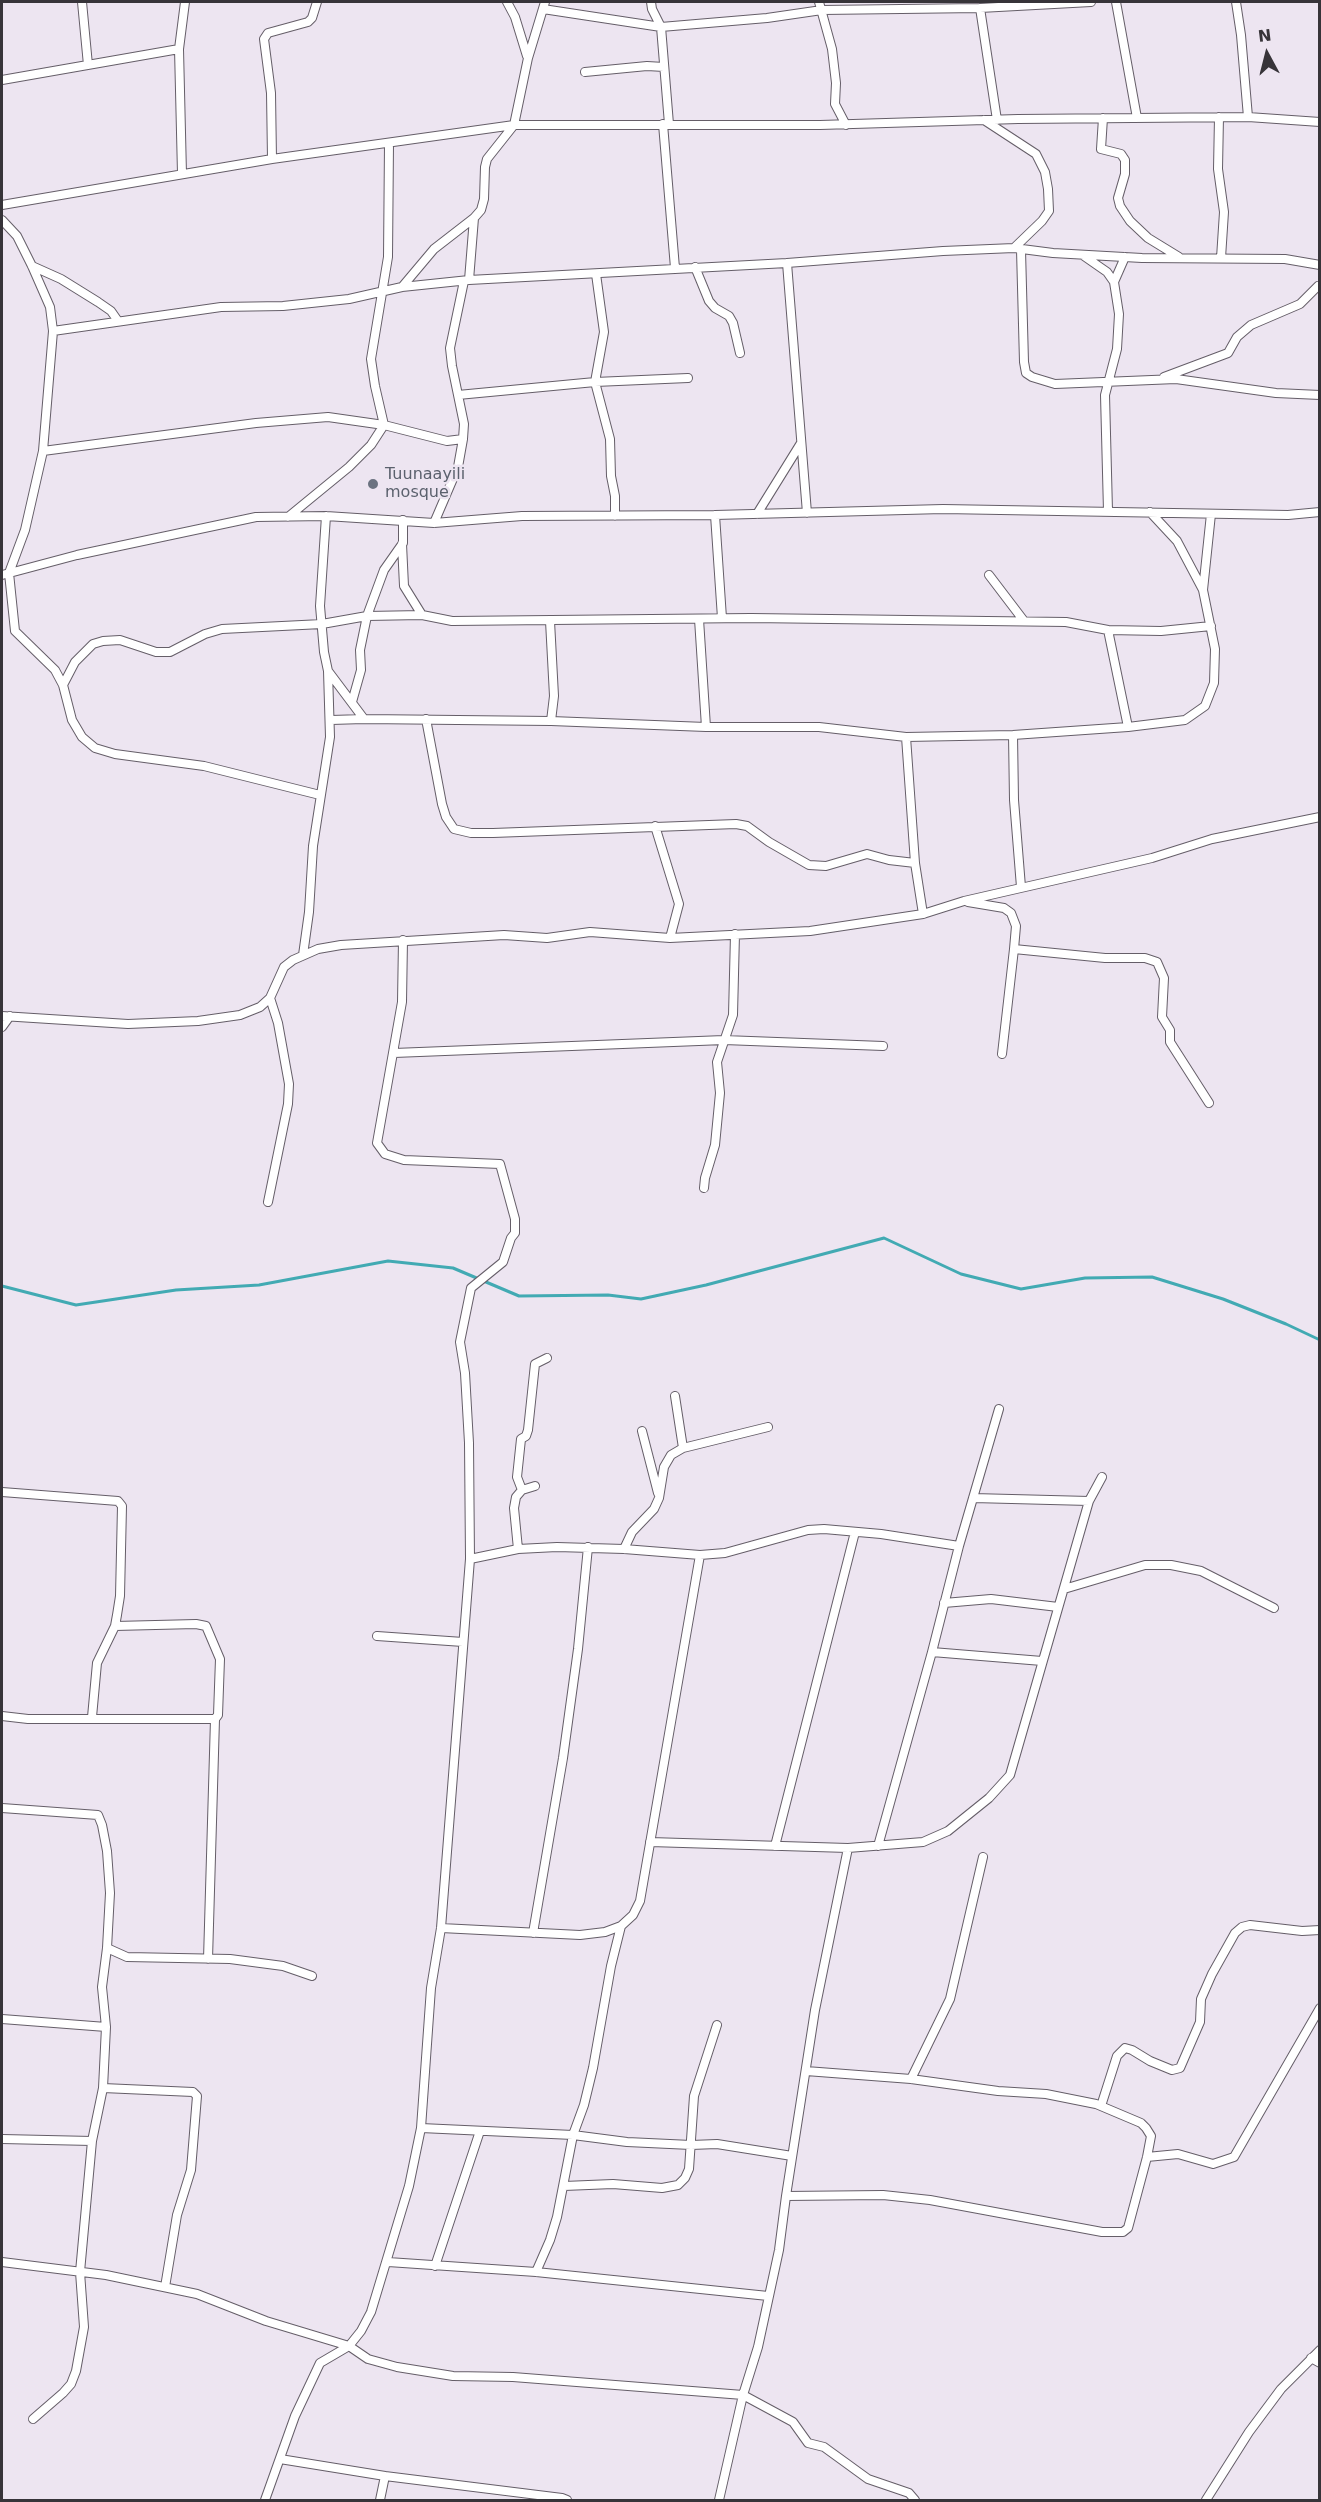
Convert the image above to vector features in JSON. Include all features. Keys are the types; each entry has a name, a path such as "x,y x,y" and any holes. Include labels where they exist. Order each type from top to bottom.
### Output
{"street":[{"path":"82,2 88,65"},
{"path":"182,174 179,49 185,2"},
{"path":"272,159 271,93 264,39 268,33 308,22 312,18 317,2"},
{"path":"507,2 515,17 528,58"},
{"path":"651,2 661,27 675,268"},
{"path":"402,287 434,249 481,210 484,199 484,167 487,159 514,125 528,58 544,5 661,27 767,18 821,6 980,8 1091,2"},
{"path":"1116,2 1137,118"},
{"path":"1236,2 1248,117"},
{"path":"821,6 833,61 836,104 846,125"},
{"path":"980,8 998,120"},
{"path":"2,80 179,49"},
{"path":"585,72 647,66 664,67"},
{"path":"1219,117 1218,170 1224,212 1221,258"},
{"path":"2,205 272,159 514,125 846,125 984,120 1219,117 1320,122"},
{"path":"1103,118 1101,149 1121,154 1125,160 1125,174 1118,198 1120,206 1130,222 1148,238 1180,258"},
{"path":"984,120 1036,154 1045,172 1048,189 1048,211 1018,249 1026,373 1039,381 1056,384 1160,378 1276,393 1320,394"},
{"path":"288,517 350,467 371,445 384,424 371,360 388,257 389,144"},
{"path":"434,523 458,467 463,439 464,424 450,348 467,280 474,218"},
{"path":"2,220 17,236 32,266 50,307 53,331 43,451 25,530 5,574 15,631 55,670 63,685 72,720 82,737 95,748 115,754 204,766 320,795"},
{"path":"53,331 221,307 283,306 349,299 402,287 467,280 1018,249 1125,257 1285,259 1320,265"},
{"path":"1081,255 1107,272 1114,282 1119,314 1117,349 1105,395 1108,511"},
{"path":"1114,282 1125,257"},
{"path":"787,263 807,513"},
{"path":"32,266 61,279 98,302 111,311 118,321"},
{"path":"695,267 709,300 715,308 729,316 733,323 740,353"},
{"path":"596,274 604,332 594,382 610,439 615,516"},
{"path":"1160,378 1228,353 1237,337 1251,325 1300,304 1318,286"},
{"path":"458,395 594,382 688,378"},
{"path":"43,451 235,426 328,417 384,424 447,441 463,439"},
{"path":"757,514 801,443"},
{"path":"5,574 189,530 256,517 326,516 434,523 522,516 715,515 943,509 1288,515 1320,512"},
{"path":"331,720 551,720 706,727 819,727 906,737 1013,735 1128,727 1185,720 1205,706 1214,683 1215,649 1203,590 1177,541 1150,512"},
{"path":"1203,590 1211,514"},
{"path":"715,515 722,618"},
{"path":"303,955 320,795 331,720 320,606 326,516"},
{"path":"403,520 404,586 422,615"},
{"path":"352,702 361,670 360,650 367,616 384,570 402,543"},
{"path":"989,575 1024,621"},
{"path":"63,685 75,662 93,644 103,641 120,640 156,652 170,652 205,634 222,629 322,624 367,616 422,615 452,621 722,618 1024,621 1066,622 1108,630 1161,631 1211,626"},
{"path":"699,619 706,727"},
{"path":"550,621 554,696 551,720"},
{"path":"1108,630 1128,727"},
{"path":"328,671 364,719"},
{"path":"426,719 442,804 446,818 454,829 471,833 493,833 736,824 747,826 769,842 809,865 826,866 867,854 889,860 915,863"},
{"path":"1013,735 1014,800 1021,887"},
{"path":"906,737 915,863 922,914"},
{"path":"2,1027 6,1016 128,1024 198,1021 240,1015 260,1007 270,998 284,967 318,949 341,945 504,935 547,938 590,932 670,938 810,931 922,914 1021,887 1152,858 1212,839 1320,817"},
{"path":"655,826 679,904 670,938"},
{"path":"964,901 1004,908 1011,913 1016,926 1002,1054"},
{"path":"704,1188 715,1146 720,1094 717,1062 733,1015 735,934"},
{"path":"265,2500 295,2416 320,2363 349,2346 361,2331 371,2312 388,2262 409,2186 421,2128 431,1988 441,1928 470,1559 469,1443 465,1373 460,1342 471,1288 503,1262 515,1233 515,1219 500,1164 404,1160 385,1154 377,1143 402,1002 403,940"},
{"path":"1014,949 1105,958 1145,958 1157,962 1164,978 1162,1017 1170,1030 1170,1042 1209,1103"},
{"path":"268,1202 288,1104 289,1084 278,1023 270,998"},
{"path":"394,1053 724,1040 883,1046"},
{"path":"522,1490 517,1477 521,1439 526,1436 528,1430 536,1364 547,1358"},
{"path":"675,1396 683,1448"},
{"path":"878,1846 932,1652 958,1546 999,1409"},
{"path":"624,1549 632,1532 654,1509 659,1498 664,1467 671,1455 683,1448 768,1427"},
{"path":"642,1431 659,1498"},
{"path":"650,1842 848,1848 923,1842 948,1831 989,1798 1011,1775 1089,1501 1102,1477"},
{"path":"518,1550 514,1508 516,1497 522,1490 535,1486"},
{"path":"2,1492 118,1501 122,1506 120,1596 115,1626 97,1663 92,1717"},
{"path":"973,1498 1089,1501"},
{"path":"470,1559 518,1550 588,1547 700,1555 725,1552 808,1530 855,1532 958,1546"},
{"path":"775,1846 855,1532"},
{"path":"533,1933 563,1758 578,1649 588,1547"},
{"path":"441,1928 579,1935 605,1932 621,1926 633,1915 640,1901 700,1555"},
{"path":"1064,1589 1145,1565 1171,1565 1201,1570 1274,1608"},
{"path":"944,1604 991,1599 1058,1607"},
{"path":"115,1626 196,1624 206,1626 220,1659 218,1715 215,1719 208,1959"},
{"path":"377,1636 463,1642"},
{"path":"932,1652 1042,1660"},
{"path":"2,1716 28,1719 92,1717 215,1719"},
{"path":"2,1808 98,1815 107,1851 110,1893 102,1987 106,2027 102,2088 92,2141 80,2272 84,2326 76,2371 71,2384 33,2419"},
{"path":"719,2500 743,2395 758,2347 779,2250 815,2010 848,1848"},
{"path":"910,2079 950,1999 983,1857"},
{"path":"1101,2106 1117,2056 1125,2048 1172,2070 1180,2068 1200,2022 1201,1999 1235,1933 1242,1927 1250,1925 1302,1931 1320,1930"},
{"path":"536,2272 550,2240 564,2186 573,2135 590,2079 611,1966 621,1926"},
{"path":"107,1948 127,1958 230,1959 283,1966 312,1976"},
{"path":"1147,2157 1178,2154 1213,2164 1234,2157 1246,2132 1320,2008"},
{"path":"2,2019 106,2027"},
{"path":"564,2186 613,2184 662,2188 678,2185 685,2178 689,2169 694,2096 717,2025"},
{"path":"786,2196 872,2195 930,2200 1102,2232 1123,2232 1128,2228 1147,2157 1150,2136 1146,2128 1141,2123 1101,2106 1046,2094 998,2091 910,2079 807,2070"},
{"path":"102,2088 193,2092 197,2096 191,2170 177,2215 165,2287"},
{"path":"421,2128 573,2135 627,2142 717,2144 792,2156"},
{"path":"435,2266 480,2131"},
{"path":"2,2139 92,2141"},
{"path":"2,2262 80,2272 197,2294 266,2321 349,2346 368,2359 397,2367 453,2376 513,2376 743,2395 793,2422 808,2444 824,2447 868,2479 909,2493 915,2500"},
{"path":"388,2262 536,2272 768,2296"},
{"path":"1206,2500 1248,2432 1281,2389 1320,2350"},
{"path":"1311,2358 1320,2363"},
{"path":"280,2459 385,2476 567,2500"},
{"path":"380,2500 385,2476"}],"waterway":[{"path":"2,1286 76,1305 176,1290 259,1285 388,1261 453,1268 519,1296 608,1295 641,1299 706,1285 884,1238 961,1274 1021,1289 1085,1278 1152,1277 1223,1299 1320,1340"}],"place":[{"name":"Tuunaayili mosque","path":"373,484"}]}
